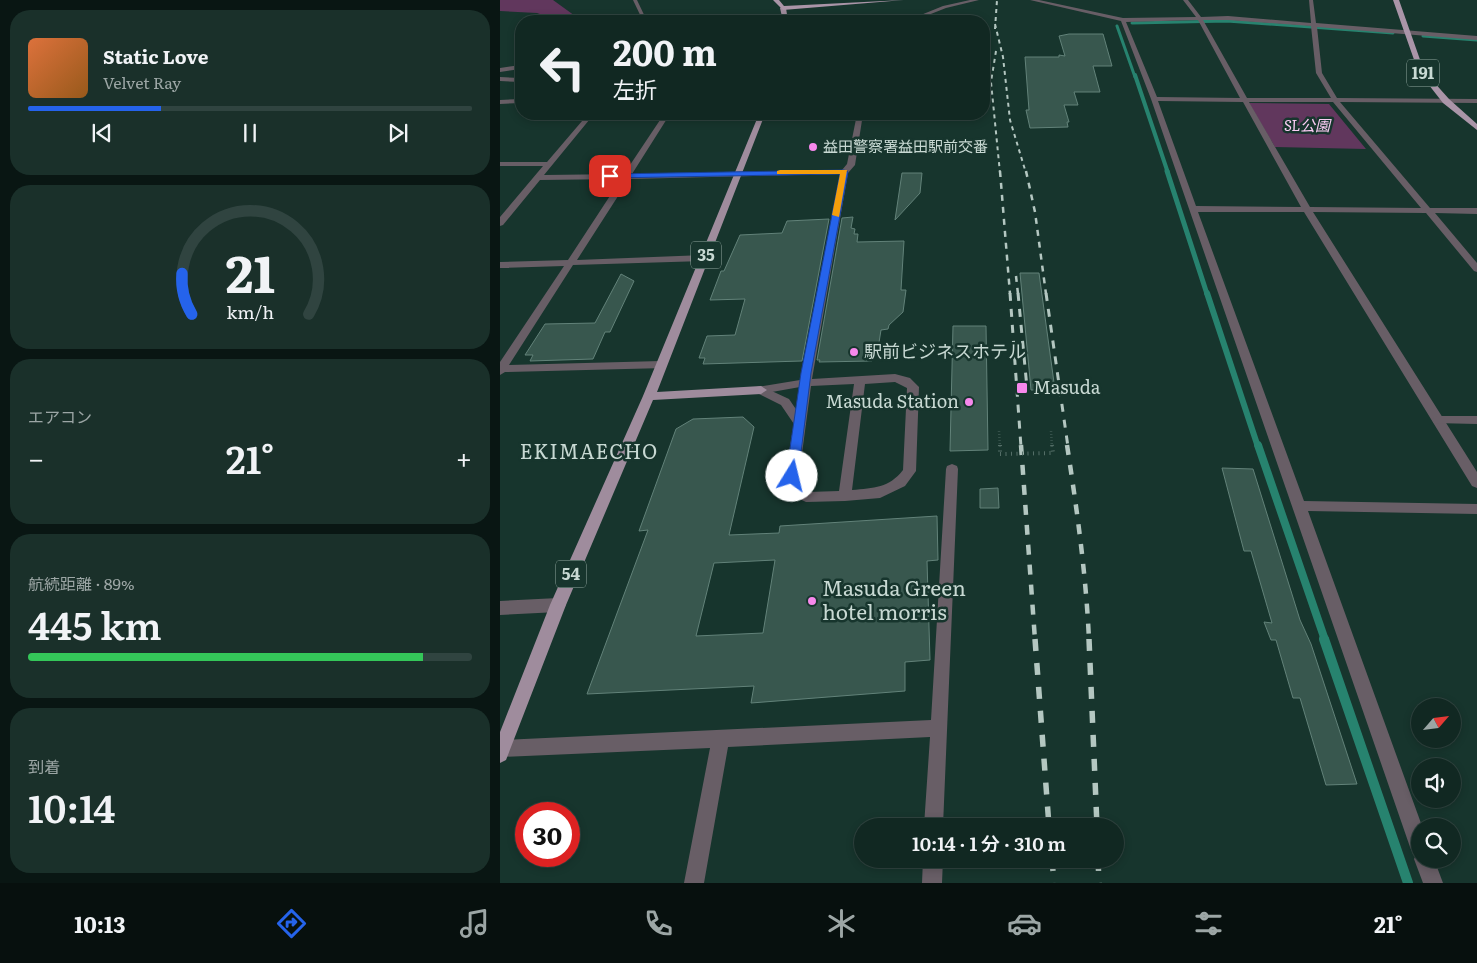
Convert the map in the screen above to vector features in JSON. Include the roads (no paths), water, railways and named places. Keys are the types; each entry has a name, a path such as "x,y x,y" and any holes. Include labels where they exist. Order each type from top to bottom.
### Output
{"highway":[{"path":"776,0 783,8 901,0"},
{"name":"191","path":"1396,0 1421,71 1446,101 1477,128"}],"main road":[{"path":"783,8 785,15"},
{"name":"35","path":"649,396 760,120"},
{"path":"649,396 761,390"},
{"name":"54","path":"501,752 558,605 649,396"}],"street":[{"path":"635,0 642,15"},
{"path":"953,0 962,2"},
{"path":"926,15 962,2 977,0"},
{"path":"1032,0 1123,20 1228,18 1477,38"},
{"path":"1185,0 1199,18 1307,210 1477,483"},
{"path":"1311,0 1319,73 1335,100 1477,269"},
{"path":"1123,20 1154,99 1411,822"},
{"path":"500,70 515,68"},
{"path":"500,79 515,80"},
{"path":"1154,99 1477,101"},
{"path":"500,102 515,101"},
{"path":"500,223 586,120"},
{"path":"501,369 663,120"},
{"path":"761,390 781,384 806,383 899,378 908,381 912,387 909,471 900,483 880,493 806,497 794,490 792,476 806,383 806,373 844,172 851,165 859,120"},
{"path":"500,164 548,164"},
{"path":"538,178 844,172"},
{"path":"1192,209 1477,211"},
{"path":"500,265 704,258"},
{"path":"501,369 661,365"},
{"path":"845,496 860,380"},
{"path":"761,390 781,398 792,408 800,424"},
{"path":"1438,420 1477,420"},
{"path":"934,818 952,469"},
{"path":"1298,506 1477,510"},
{"path":"500,608 558,605"},
{"path":"501,752 721,738 938,728"},
{"path":"694,883 721,738"},
{"path":"932,883 933,868"},
{"path":"1427,868 1433,883"}],"waterway":[{"path":"1132,23 1227,21 1393,33"},
{"path":"1117,26 1135,77"},
{"path":"1423,36 1477,40"},
{"path":"1135,75 1168,173"},
{"path":"1167,171 1207,294"},
{"path":"1207,293 1258,447"},
{"path":"1258,445 1325,640"},
{"path":"1324,639 1408,883"}],"railway":[{"path":"995,25 997,0"},
{"path":"995,25 1003,57 1010,120 1026,173"},
{"path":"996,51 991,82 1000,173"},
{"path":"1000,171 1010,294"},
{"path":"1026,171 1035,212 1046,294"},
{"path":"1016,276 1018,294"},
{"path":"1010,293 1021,447"},
{"path":"1018,293 1027,388"},
{"path":"1046,293 1068,447"},
{"path":"1021,445 1035,640"},
{"path":"1067,445 1081,542 1089,640"},
{"path":"1035,639 1048,818"},
{"path":"1089,639 1097,818"},
{"path":"1053,868 1054,883"},
{"path":"1098,868 1099,883"}],"place":[{"name":"益田警察署益田駅前交番","path":"813,147"},
{"name":"駅前ビジネスホテル","path":"854,352"},
{"name":"Masuda","path":"1022,388"},
{"name":"Masuda Station","path":"969,402"},
{"name":"Masuda Green hotel morris","path":"812,601"}],"district":[{"name":"EKIMAECHO","path":"589,452"}],"park label":[{"name":"SL公園","path":"1307,126"}]}
